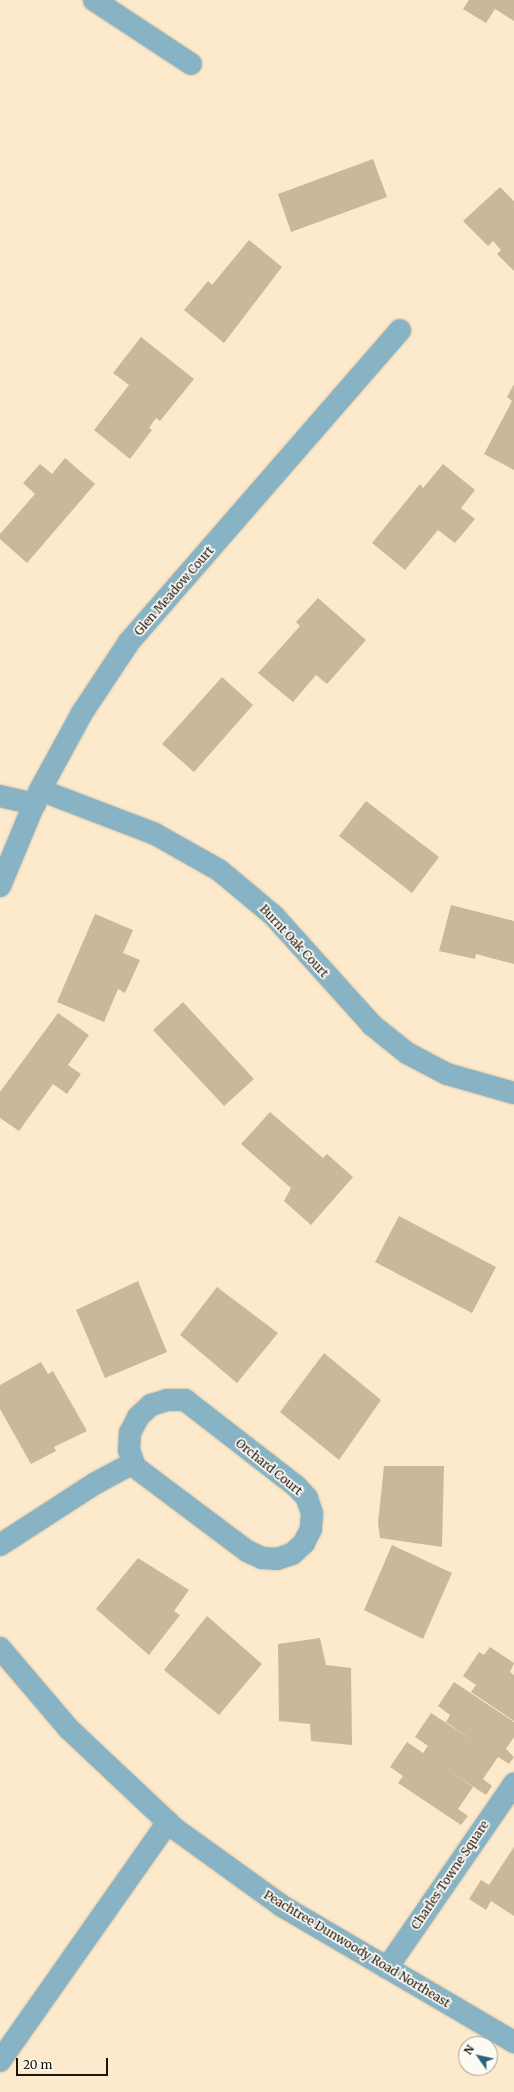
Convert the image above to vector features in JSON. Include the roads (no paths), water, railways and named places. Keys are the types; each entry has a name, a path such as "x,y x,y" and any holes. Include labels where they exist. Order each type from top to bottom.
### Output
{"street":[{"path":"94,0 190,64"},
{"name":"Glen Meadow Court","path":"0,886 37,797 82,713 129,642 400,330"},
{"name":"Burnt Oak Court","path":"0,796 37,797 155,834 219,870 274,916 372,1025 407,1053 447,1074 514,1093"},
{"name":"Orchard Court","path":"168,1400 185,1400 296,1486 309,1503 312,1513 311,1529 304,1543 292,1554 277,1559 262,1558 247,1552 133,1463 129,1450 130,1433 138,1417 151,1405 168,1400"},
{"path":"0,1545 96,1483 133,1463"},
{"name":"Peachtree Dunwoody Road Northeast","path":"0,1648 69,1729 168,1822 282,1906 514,2042"},
{"name":"Charles Towne Square","path":"387,1968 511,1794"},
{"path":"0,2061 168,1822"}]}
